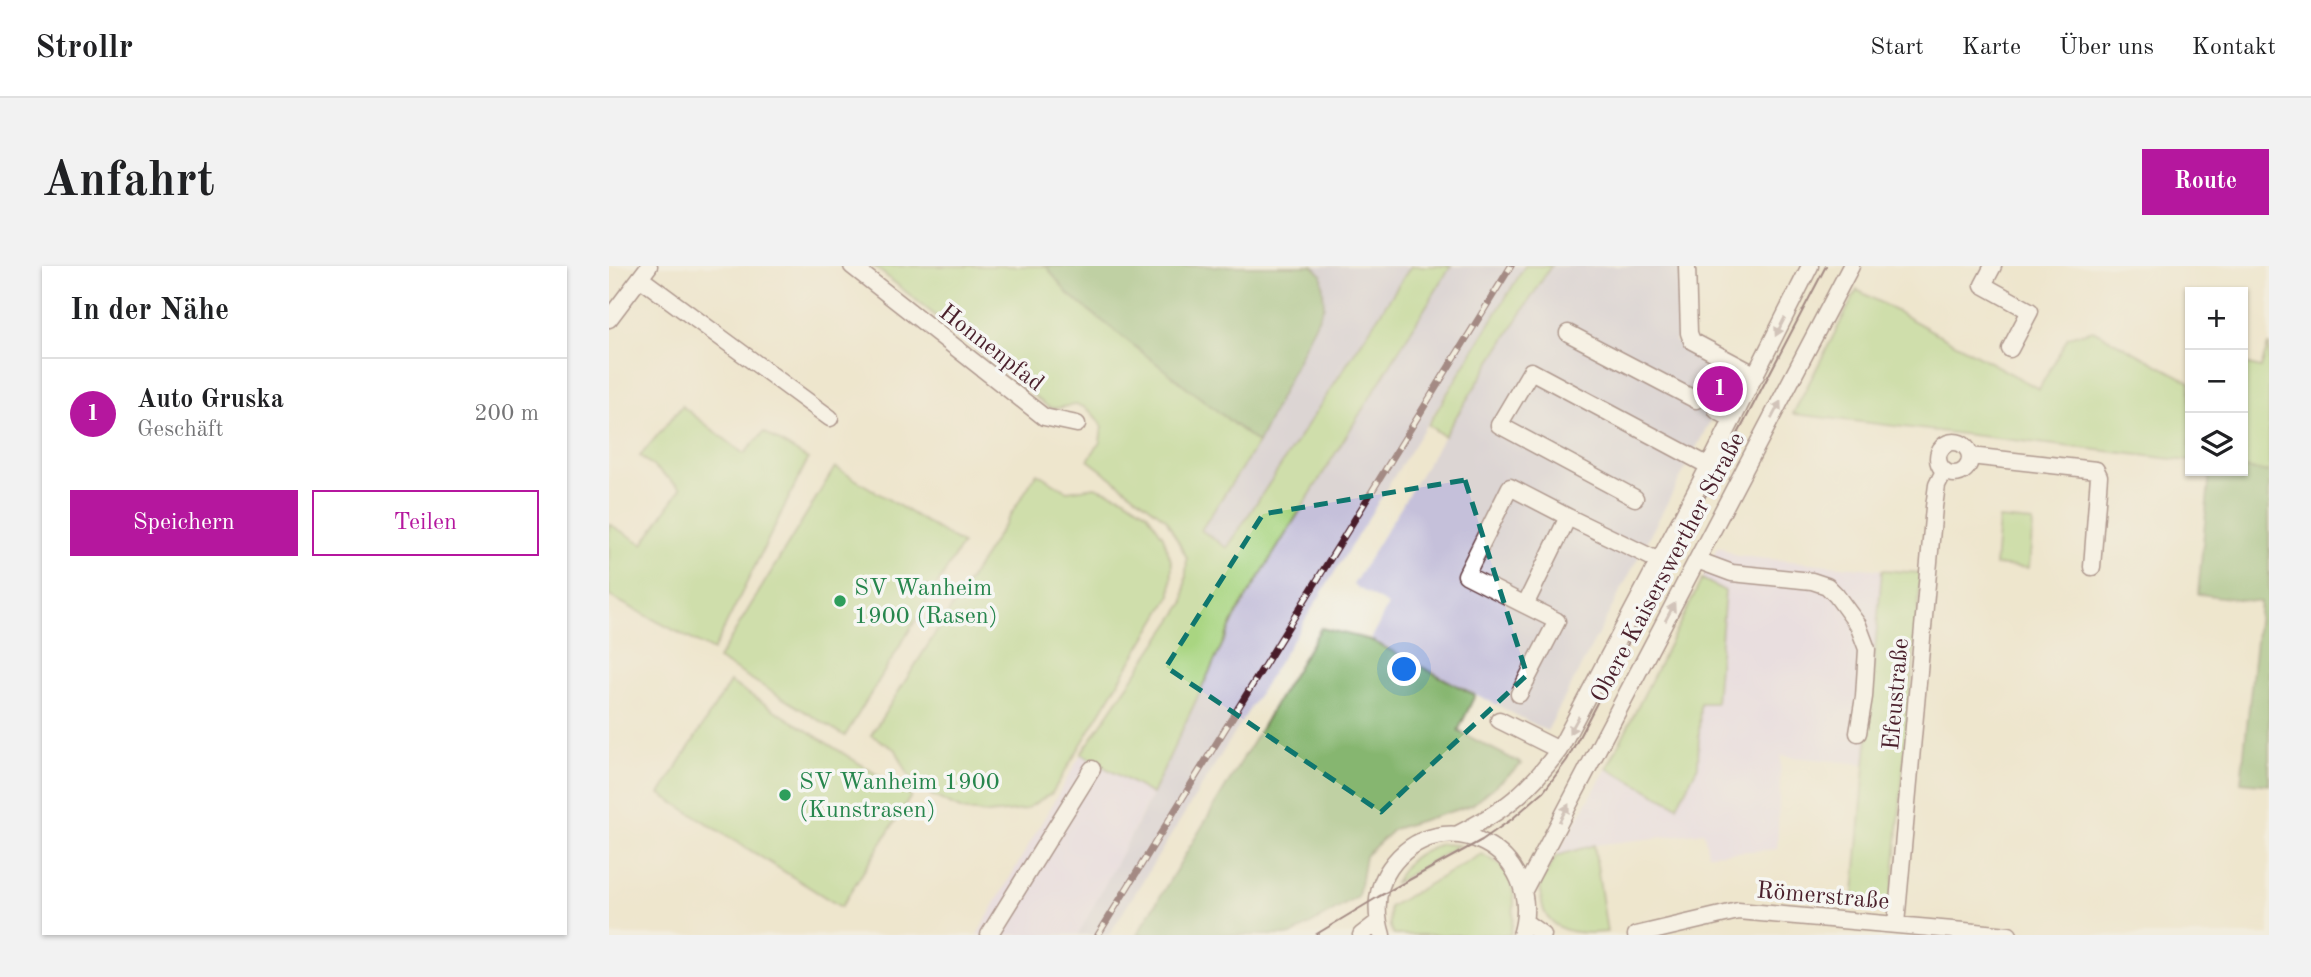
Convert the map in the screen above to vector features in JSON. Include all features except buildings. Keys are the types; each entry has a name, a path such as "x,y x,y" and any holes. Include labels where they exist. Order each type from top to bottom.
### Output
{"street":[{"name":"Honnenpfad","path":"852,266 1044,417 1076,424"},
{"path":"1687,266 1689,333 1692,341 1756,375"},
{"name":"Obere Kaiserswerther Straße","path":"1458,834 1508,806 1538,779 1559,750 1660,561 1810,266"},
{"name":"Obere Kaiserswerther Straße","path":"1524,890 1851,266"},
{"path":"1993,266 1983,285 2030,311 2010,349"},
{"path":"609,319 644,270 830,418"},
{"path":"1567,333 1696,400"},
{"path":"1635,498 1499,425 1531,371 1709,466"},
{"path":"1717,411 1733,419"},
{"name":"Efeustraße","path":"1896,924 1934,507 1937,485 1944,471 1938,457 1942,447 1956,442 1965,447 1970,456 2096,470 2099,476 2092,567"},
{"path":"1944,471 1959,473 1967,466 1970,456"},
{"path":"1519,694 1557,621 1466,575 1510,487 1660,561"},
{"path":"1525,605 1568,517"},
{"path":"1697,560 1732,573 1812,581 1827,586 1836,595 1858,625 1867,649 1858,733"},
{"path":"1499,720 1559,750"},
{"path":"989,935 1092,769"},
{"path":"1361,935 1380,929 1378,897 1385,876 1397,858 1415,844 1436,836 1458,834 1482,841 1504,856 1517,872 1524,890 1527,906 1523,928 1543,935"},
{"name":"Römerstraße","path":"1642,934 1738,911 2009,935"},
{"path":"1832,935 1833,918"}],"highlighted area":[{"path":"1465,480 1527,675 1381,812 1166,667 1263,514"}],"shaded area":[{"path":"1270,266 1525,266 1109,935 1078,935 1144,811 1237,613 1261,575 1201,531 1258,444"},
{"path":"1551,266 1681,266 1684,323 1675,341 1735,374 1547,731 1371,640 1388,605 1353,585"},
{"path":"1718,546 1737,556 1882,570 1865,764 1781,756 1777,849 1708,854 1704,832 1594,845 1556,856 1607,768 1677,806 1698,766 1700,703 1716,703 1725,591 1702,579"},
{"path":"1081,754 1152,794 1088,919 1078,935 977,935"}],"green space":[{"path":"874,266 1270,266 1231,422 1258,443 1201,530 1227,548 1411,266 1451,266 1237,613 1152,794 1081,754 1184,603 1187,558 1166,519 1088,460 1100,442 1102,427 1092,413 1077,405 1048,407"},
{"path":"1046,266 1313,266 1322,275 1324,306 1258,443 1068,294"},
{"path":"1525,266 1551,266 1444,436 1428,425"},
{"path":"1857,290 2039,389 2068,337 2093,330 2185,379 2185,460 1793,414"},
{"path":"2269,345 2269,472 2248,469 2248,365 2261,368"},
{"path":"682,406 744,454 764,432 808,459 713,651 609,596 609,524 643,544 681,488 640,456"},
{"name":"SV Wanheim 1900 (Rasen)","path":"835,467 962,544 845,736 718,659"},
{"path":"2248,469 2269,472 2269,785 2241,782 2260,602 2198,594 2210,476 2248,476"},
{"path":"1037,473 1067,491 1095,487 1123,497 1147,513 1163,536 1172,564 1171,595 1052,793 1024,810 988,814 962,810 931,795 908,775 896,750 871,735"},
{"path":"1999,519 2033,522 2029,568 1995,565"},
{"path":"1882,570 1921,573 1891,908 1853,904"},
{"path":"1702,579 1725,591 1716,703 1700,703 1698,766 1677,806 1607,768"},
{"path":"1321,628 1371,640 1475,695 1458,731 1522,764 1472,805 1394,829 1365,856 1358,897 1291,935 1137,935"},
{"name":"SV Wanheim 1900 (Kunstrasen)","path":"730,682 911,796 841,907 660,794"},
{"path":"1441,844 1459,845 1395,883 1413,858"},
{"path":"1594,845 1607,932 1572,932 1556,926 1545,913 1540,884 1556,856"},
{"path":"1482,854 1501,866 1513,890 1514,908 1510,935 1394,935 1390,927 1389,907"}],"tram line":[{"path":"1315,935 1482,840 1512,819 1544,791 1567,760 1826,266"}],"railway":[{"path":"1098,935 1511,266"}],"place":[{"name":"Auto Gruska","path":"1720,389"},
{"name":"SV Wanheim 1900 (Rasen)","path":"840,601"},
{"name":"SV Wanheim 1900 (Kunstrasen)","path":"785,795"}]}
